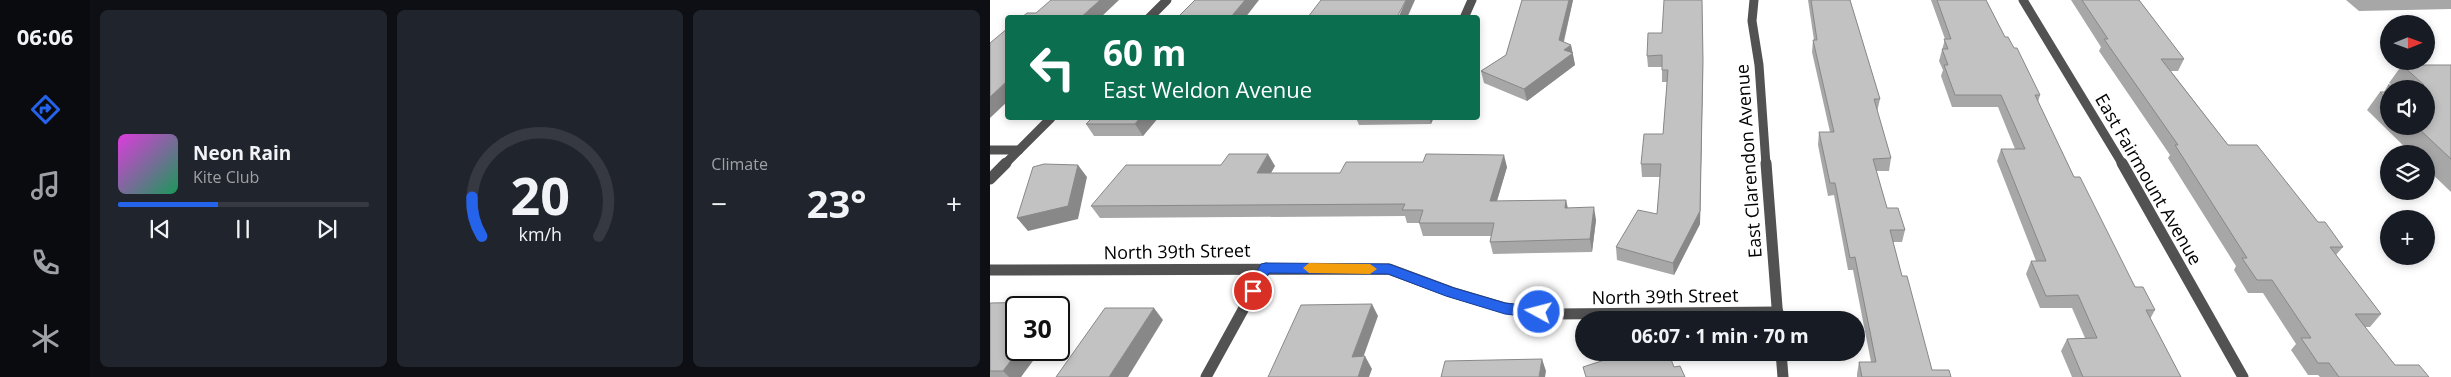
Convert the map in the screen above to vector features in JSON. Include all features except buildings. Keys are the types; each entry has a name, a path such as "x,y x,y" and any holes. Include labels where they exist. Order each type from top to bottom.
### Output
{"street":[{"path":"1153,15 1167,0"},
{"path":"1465,15 1472,0"},
{"name":"East Clarendon Avenue","path":"1754,0 1752,21 1759,65 1778,311"},
{"name":"East Fairmount Avenue","path":"2023,0 2098,120 2243,377"},
{"path":"990,179 1049,120"},
{"path":"990,150 1019,150"},
{"path":"1206,377 1266,268"},
{"name":"North 39th Street","path":"990,270 1389,269 1451,292 1505,308 1575,314"},
{"path":"1782,361 1783,377"}],"slow traffic":[{"path":"1309,268 1370,269"}],"route":[{"path":"1253,291 1266,268 1389,269 1451,292 1505,308 1539,312"}]}
